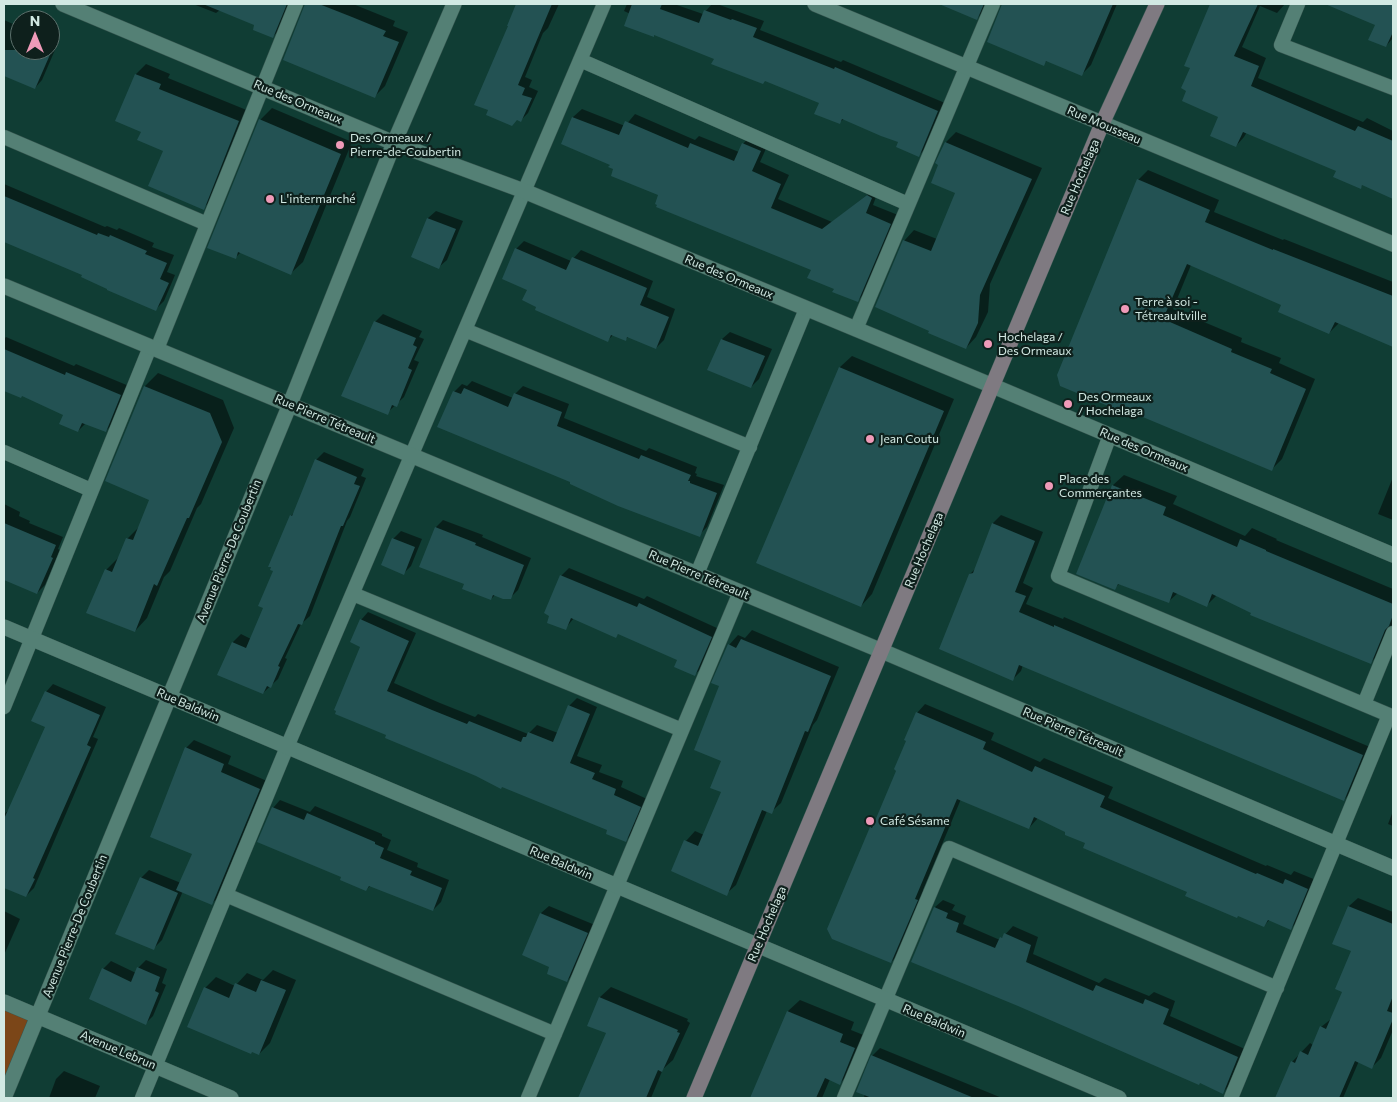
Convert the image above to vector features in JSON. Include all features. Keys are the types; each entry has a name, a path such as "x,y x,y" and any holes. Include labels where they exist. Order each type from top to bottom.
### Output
{"main road":[{"name":"Rue Hochelaga","path":"694,1098 1102,124 1157,4"}],"street":[{"name":"Rue des Ormeaux","path":"63,4 394,143 524,191 1393,555"},
{"name":"Avenue Pierre-De Coubertin","path":"4,1098 290,404 394,143 454,4"},
{"name":"Rue Mousseau","path":"815,4 1393,244"},
{"name":"Rue Pierre Tétreault","path":"4,286 882,651 1393,868"},
{"name":"Rue Baldwin","path":"4,627 1119,1098"},
{"name":"Avenue Lebrun","path":"4,1002 231,1098"}],"lane":[{"path":"4,707 91,490 207,224 296,4"},
{"path":"142,1098 287,747 604,4"},
{"path":"856,329 993,4"},
{"path":"1298,4 1281,44 1393,88"},
{"path":"580,60 908,204"},
{"path":"4,137 207,224"},
{"path":"698,574 806,309"},
{"path":"465,330 750,447"},
{"path":"1110,435 1058,576 1390,715 1231,1098"},
{"path":"4,452 91,490"},
{"path":"528,1098 740,592"},
{"path":"353,594 682,730"},
{"path":"1364,704 1393,633"},
{"path":"844,1098 949,848 1277,988"},
{"path":"226,895 555,1034"}],"shaded area":[{"path":"4,1002 37,1017 4,1098"}],"building":[{"path":"203,4 287,4 273,38 253,30 254,25"},
{"path":"305,4 319,4 352,17 386,31 383,36 399,42 375,98 283,60"},
{"path":"516,4 552,4 518,85 525,88 522,95 532,98 521,122 517,120 512,126 486,115 488,110 474,105"},
{"path":"632,4 662,4 660,9 699,23 704,10 732,19 757,28 753,37 834,69 835,67 938,111 919,157 896,147 898,142 842,119 840,124 814,114 819,103 765,81 763,84 711,64 714,59 654,35 654,37 624,26"},
{"path":"939,4 984,4 977,20"},
{"path":"1002,4 1113,4 1082,76 1046,61 1044,66 987,42"},
{"path":"1210,4 1258,4 1234,56 1259,66 1251,86 1355,131 1358,126 1393,141 1393,199 1362,185 1361,189 1333,177 1336,171 1243,132 1236,147 1210,136 1218,117 1182,101 1186,91 1181,88 1190,68 1184,66"},
{"path":"1325,4 1393,4 1393,32 1386,47 1368,40 1375,25"},
{"path":"4,50 10,50 10,60 48,60 35,89 4,76"},
{"path":"135,74 161,84 159,89 239,121 204,210 148,186 163,151 137,140 141,132 115,121"},
{"path":"572,117 619,135 625,121 688,148 690,143 734,161 742,143 761,151 752,171 781,184 771,208 822,229 867,195 872,198 866,213 891,224 858,302 832,292 834,289 807,278 811,270 656,207 658,195 611,176 613,169 608,167 610,165 561,144"},
{"name":"L'intermarché","path":"259,119 341,154 291,275 238,252 236,259 207,248"},
{"path":"945,142 1032,179 980,295 978,323 966,349 875,307 903,240 931,251 955,193 931,183 938,165 935,163"},
{"path":"1137,179 1210,210 1205,222 1393,296 1393,347 1335,322 1329,334 1278,312 1281,305 1187,264 1163,319 1232,349 1231,352 1272,369 1270,373 1306,389 1272,471 1126,410 1125,413 1060,386 1057,375"},
{"path":"4,196 97,235 98,233 109,237 110,235 147,251 145,254 167,263 160,279 169,283 156,311 107,290 81,277 82,275 4,242"},
{"path":"427,218 456,229 439,269 411,257"},
{"path":"515,248 566,270 572,257 647,288 640,305 669,317 656,349 627,337 626,341 611,335 608,342 535,310 536,307 522,300 527,290 502,279"},
{"path":"374,321 416,338 413,345 417,347 408,368 412,370 397,407 392,405 388,415 341,396"},
{"path":"721,339 765,356 751,388 707,370"},
{"path":"4,349 65,375 66,372 121,395 106,432 82,423 78,432 59,424 63,415 22,396 21,398 4,391"},
{"path":"839,367 944,411 861,607 756,563"},
{"path":"144,386 210,413 222,442 157,586 154,584 135,632 86,613 105,569 112,572 126,538 133,540 149,500 105,481"},
{"path":"464,388 508,407 514,393 562,412 557,426 639,459 641,455 691,475 688,481 690,483 717,493 700,537 618,506 570,484 570,482 437,427 453,391 461,394"},
{"path":"315,459 357,477 354,484 360,486 343,526 341,526 302,625 298,624 278,666 280,667 271,688 267,686 263,694 217,675 232,642 246,648 263,608 258,606 273,571 270,570 271,567 268,567 290,515 292,516"},
{"path":"1112,485 1166,507 1163,515 1237,547 1240,539 1393,604 1393,615 1389,626 1385,630 1371,664 1250,615 1251,613 1212,594 1207,607 1173,592 1169,603 1118,584 1115,590 1076,574"},
{"path":"4,523 56,545 51,557 53,558 37,594 4,580"},
{"path":"992,523 1035,541 1015,592 1026,596 1019,612 1363,755 1344,801 1019,665 1013,681 939,649 969,574 973,573"},
{"path":"435,527 524,565 511,599 503,599 493,595 491,600 462,589 464,584 419,567"},
{"path":"392,538 415,547 404,575 381,565"},
{"path":"560,575 637,607 639,603 712,637 695,676 674,667 677,660 618,634 616,638 571,618 566,630 547,623 549,616 544,613"},
{"path":"360,619 409,641 387,691 432,710 467,724 469,721 521,742 528,732 553,742 568,705 590,714 570,763 595,773 592,779 616,789 614,795 641,807 626,842 606,834 607,830 502,787 501,789 476,776 385,738 386,735 335,714 336,711 334,710 360,647 350,642"},
{"path":"741,639 831,676 808,732 805,731 772,814 762,810 727,896 671,871 684,840 698,846 721,792 710,788 721,761 694,750 719,686 711,683 728,644 736,648"},
{"path":"45,691 100,715 87,745 91,747 26,897 4,888 4,819 45,727 31,721"},
{"path":"916,712 986,742 983,749 1032,772 1035,766 1105,796 1100,807 1256,874 1283,884 1285,879 1308,889 1291,930 1268,920 1264,927 1185,896 1187,892 1083,848 1085,843 1065,835 1065,832 1034,817 1029,829 957,799 915,899 918,900 891,963 832,939 827,929 896,771 894,769"},
{"path":"185,747 224,764 221,772 260,789 212,905 176,890 192,854 150,837"},
{"path":"272,807 304,820 307,813 375,842 375,844 384,848 380,858 412,871 410,875 442,888 433,911 369,886 366,891 340,880 341,877 257,842"},
{"path":"140,877 178,893 154,950 115,934"},
{"path":"1348,906 1393,924 1393,996 1387,1011 1393,1013 1393,1019 1372,1069 1355,1061 1339,1098 1275,1098 1291,1061 1295,1063 1300,1051 1308,1055 1320,1026 1326,1029 1342,992 1335,989 1351,951 1332,944"},
{"path":"934,907 948,913 946,918 959,923 956,932 995,948 1004,933 1031,945 1026,962 1093,991 1096,985 1143,1004 1145,999 1169,1009 1163,1024 1238,1057 1223,1094 911,962"},
{"path":"540,913 588,933 567,982 547,974 549,967 522,955"},
{"path":"137,967 160,977 155,991 159,993 146,1025 89,999 102,968 131,982"},
{"path":"261,980 286,990 259,1055 252,1052 251,1054 187,1027 204,987 229,998 235,983 256,992"},
{"path":"599,997 678,1030 677,1032 680,1033 662,1072 658,1070 646,1098 578,1098 606,1033 587,1026"},
{"path":"787,1011 843,1034 840,1042 855,1048 840,1085 825,1078 816,1098 750,1098"},
{"path":"871,1055 974,1098 872,1098 856,1092"}],"place":[{"name":"Des Ormeaux / Pierre-de-Coubertin","path":"340,145"},
{"name":"L'intermarché","path":"270,199"},
{"name":"Terre à soi - Tétreaultville","path":"1125,309"},
{"name":"Hochelaga / Des Ormeaux","path":"988,344"},
{"name":"Des Ormeaux / Hochelaga","path":"1068,404"},
{"name":"Jean Coutu","path":"870,439"},
{"name":"Place des Commerçantes","path":"1049,486"},
{"name":"Café Sésame","path":"870,821"}]}
